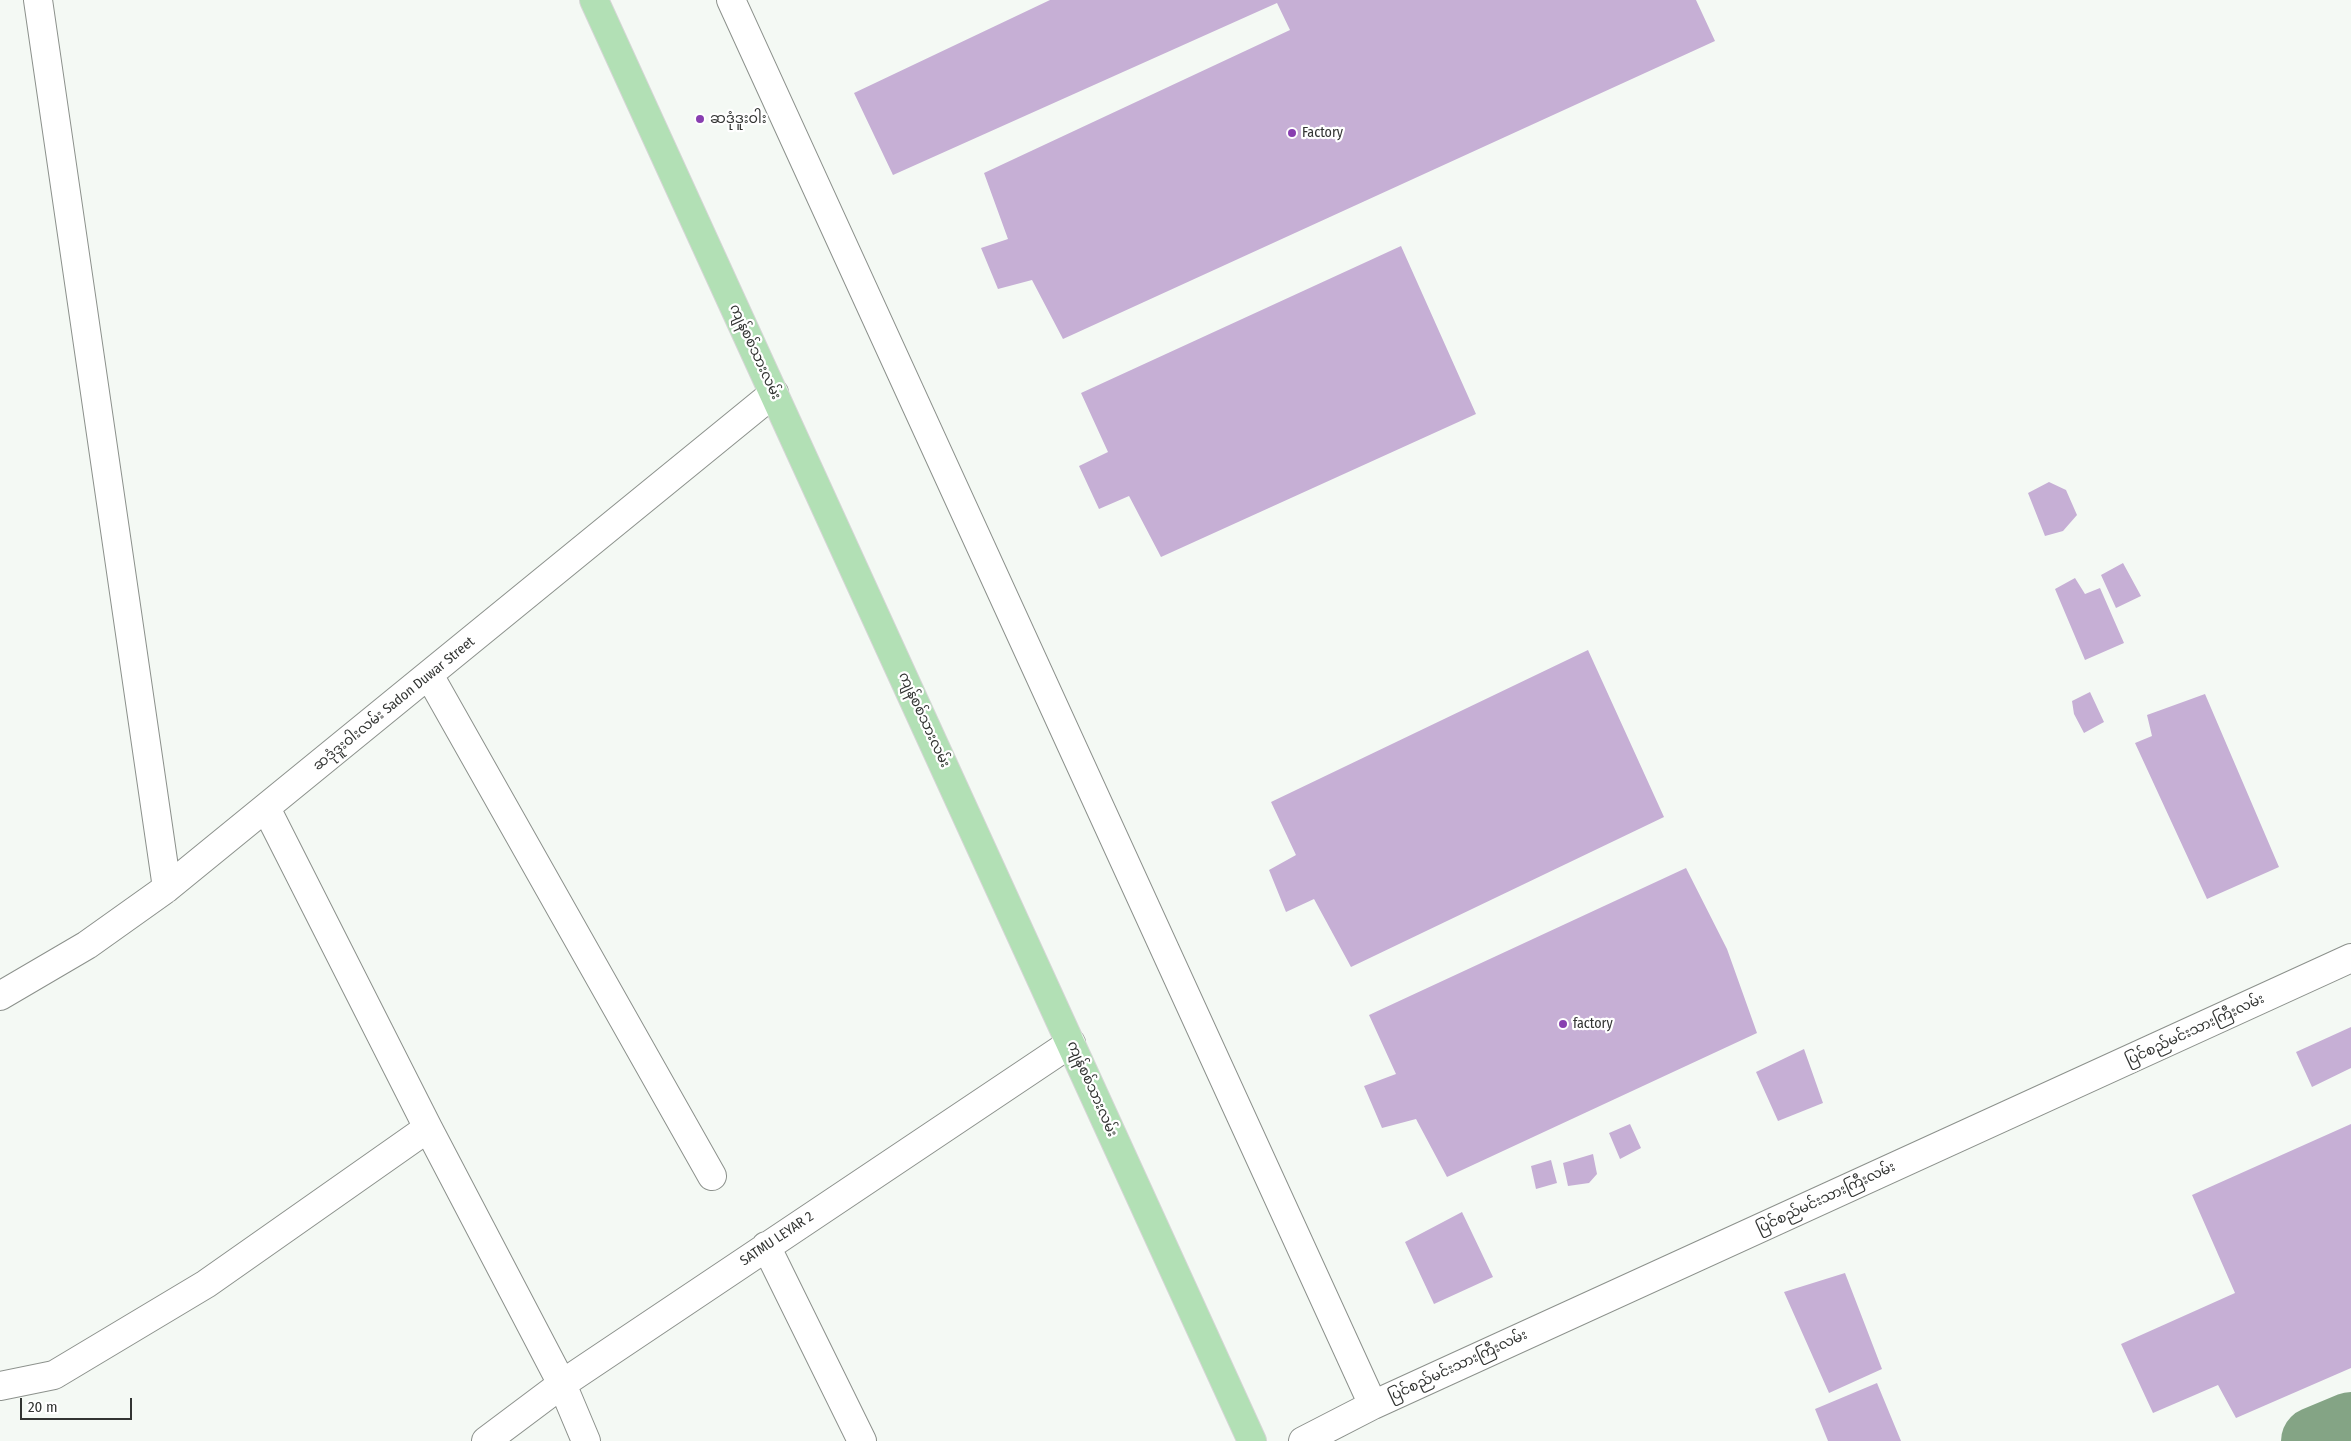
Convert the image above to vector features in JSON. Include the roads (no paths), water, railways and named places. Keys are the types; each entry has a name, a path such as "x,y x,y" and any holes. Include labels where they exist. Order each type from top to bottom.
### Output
{"main road":[{"name":"ကျန်စစ်သားလမ်း","path":"594,0 1252,1441"}],"street":[{"path":"38,0 167,888"},
{"path":"732,0 1373,1404"},
{"name":"ဆဒုံဒူးဝါးလမ်း Sadon Duwar Street","path":"0,996 87,945 167,888 774,393"},
{"path":"429,675 712,1176"},
{"path":"266,808 428,1128 562,1384 586,1441"},
{"name":"ပြင်စည်မင်းသားကြီးလမ်း","path":"1303,1441 1373,1404 2351,958"},
{"name":"SATMU LEYAR 2","path":"486,1441 562,1384 1071,1043"},
{"path":"0,1386 54,1375 197,1289 428,1128"},
{"path":"766,1246 862,1441"}],"waterway":[{"path":"2315,1441 2351,1426"}],"place":[{"name":"ဆဒုံဒူးဝါး","path":"700,119"},
{"name":"Factory","path":"1292,133"},
{"name":"factory","path":"1563,1024"}]}
